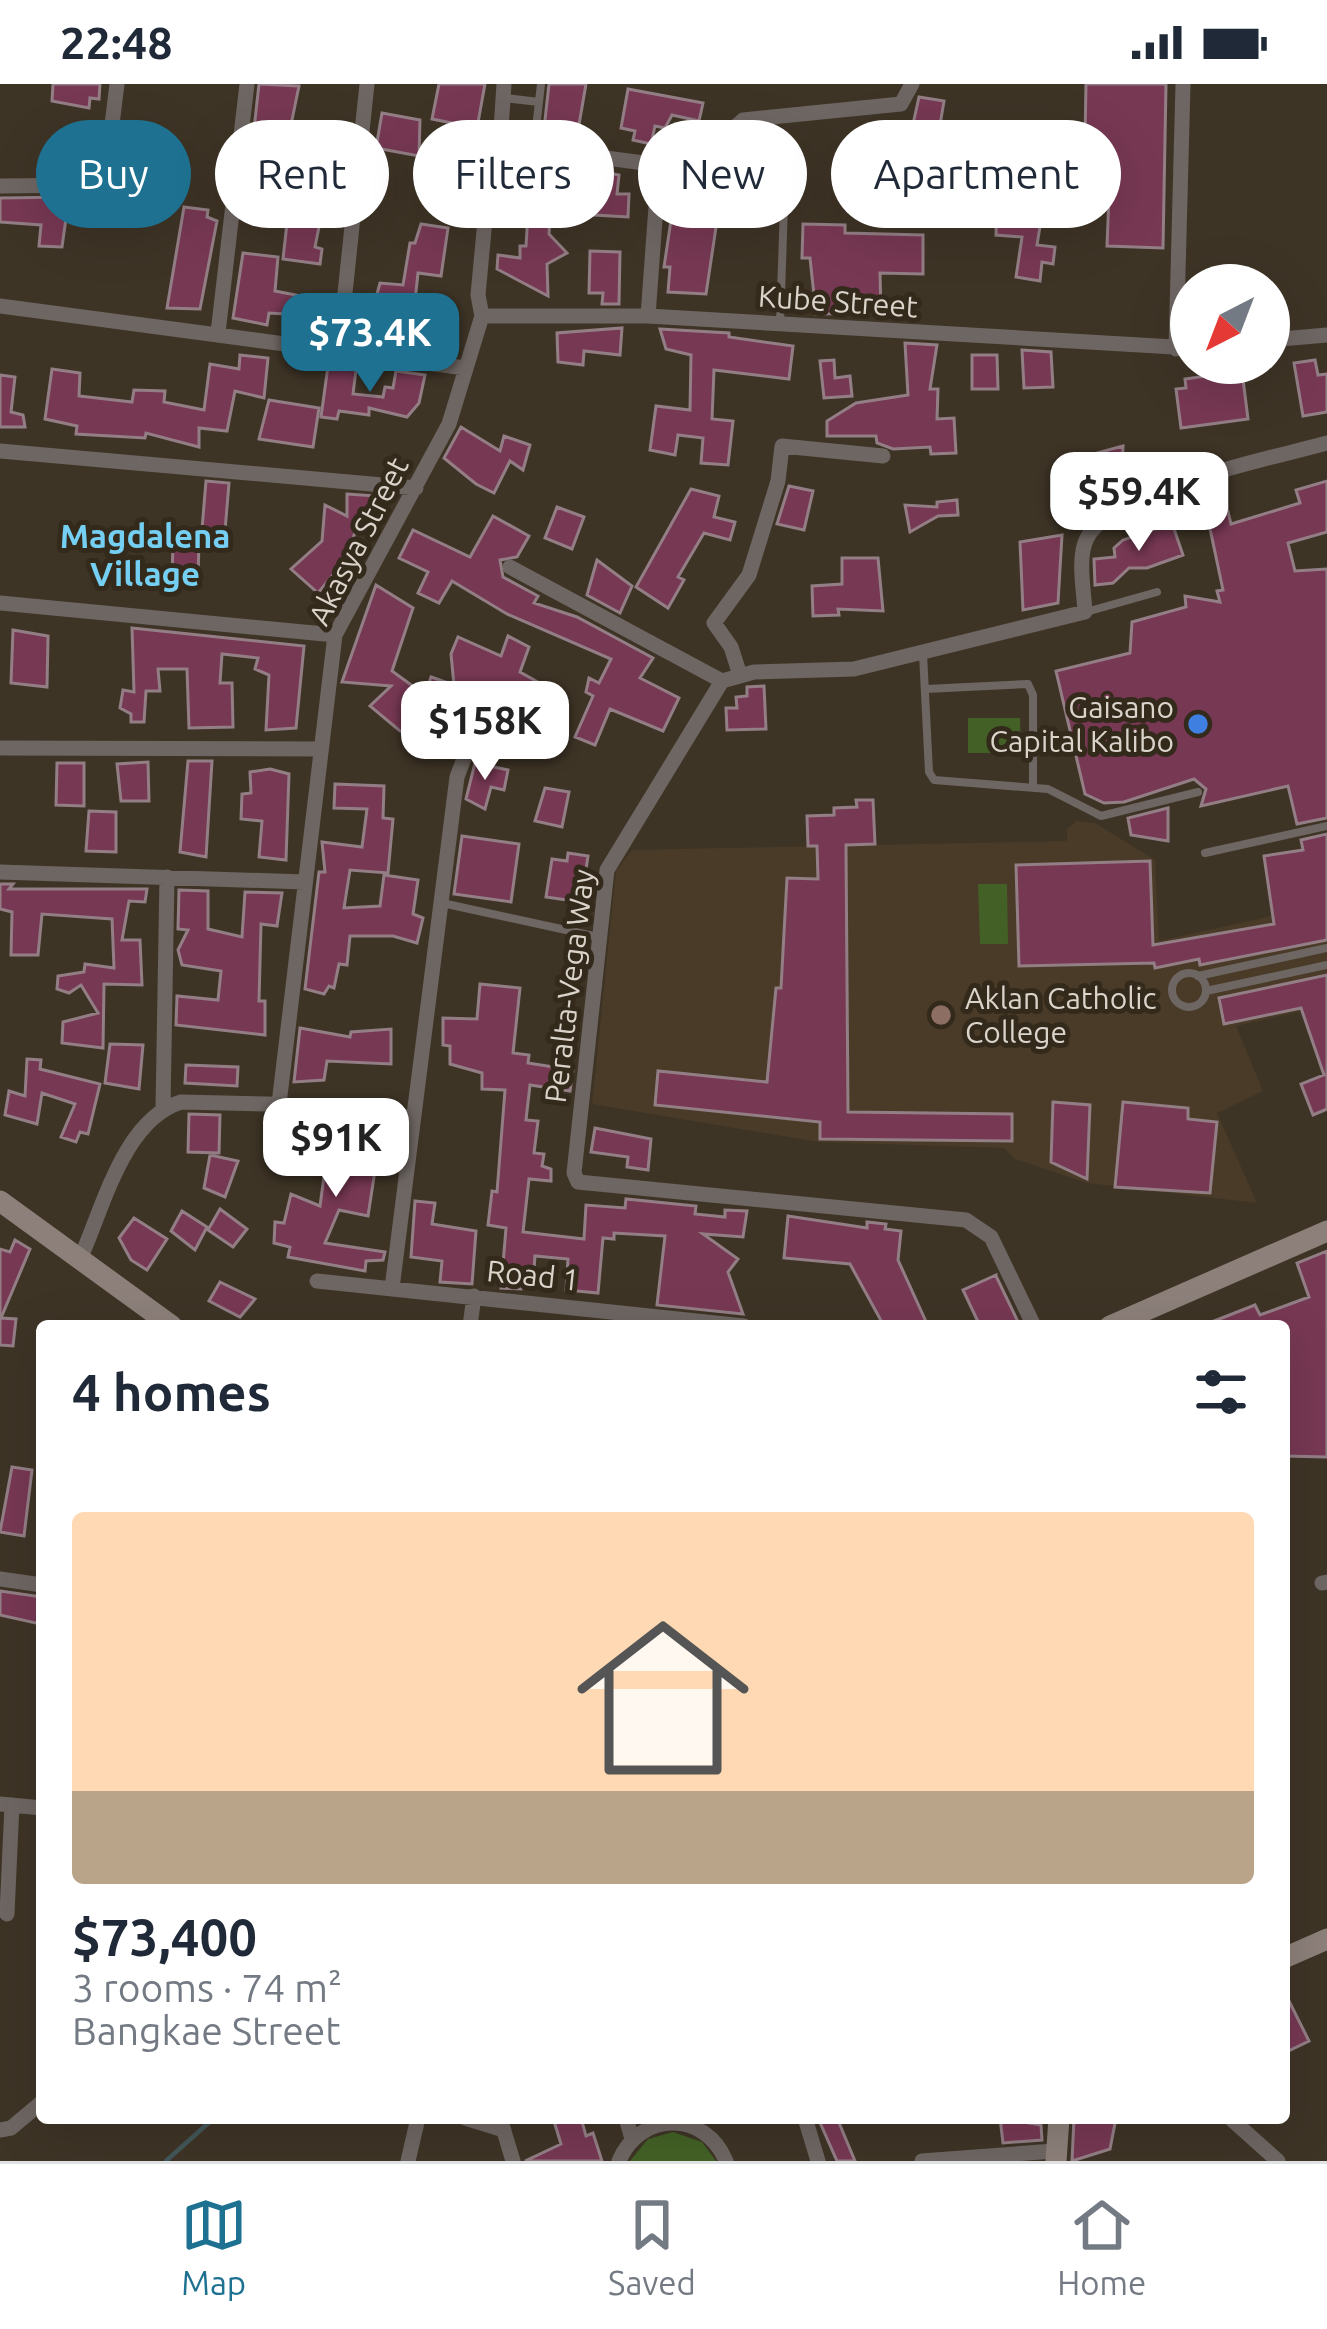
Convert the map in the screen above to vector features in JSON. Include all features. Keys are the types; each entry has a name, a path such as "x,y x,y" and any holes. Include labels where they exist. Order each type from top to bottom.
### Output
{"street":[{"path":"0,186 98,185 106,173 117,84"},
{"path":"218,333 247,84"},
{"path":"339,350 367,84"},
{"path":"742,120 901,104 912,84"},
{"path":"1183,84 1184,264"},
{"name":"Akasya Street","path":"279,1103 335,635 449,424 482,316 478,295 484,228"},
{"path":"648,316 654,228"},
{"path":"0,306 465,368"},
{"name":"Kube Street","path":"482,316 648,316 1170,348"},
{"path":"1290,338 1327,335"},
{"path":"510,567 722,681 740,675 854,670 1085,612 1088,536 1126,506 1141,496 1327,443"},
{"path":"740,675 727,639 714,623 749,575 778,482 782,446 883,456"},
{"path":"0,451 416,488"},
{"path":"0,603 335,635"},
{"name":"Peralta-Vega Way","path":"722,681 607,869 574,1173 588,1187 966,1220 991,1238 1031,1320"},
{"path":"392,1288 457,777 474,732"},
{"path":"0,748 321,749"},
{"path":"0,872 305,882"},
{"path":"163,1108 166,877"},
{"path":"80,1259 134,1141 163,1108 181,1102 279,1103 349,1106 413,1118"},
{"path":"1,1204 164,1320"},
{"path":"1124,1320 1327,1232"},
{"name":"Road 1","path":"317,1281 367,1290 392,1288 690,1320"},
{"path":"471,1320 474,1296"},
{"path":"0,1579 36,1585"},
{"path":"7,1914 6,1804 36,1807"},
{"path":"1290,1955 1327,1939"},
{"path":"0,2130 11,2128 36,2107"},
{"path":"408,2161 417,2124"},
{"path":"502,2124 513,2161"},
{"path":"628,2124 632,2139"},
{"path":"619,2161 632,2139 656,2124"},
{"path":"687,2124 710,2136 726,2161"},
{"path":"807,2124 818,2161"},
{"path":"922,2161 1055,2156 1058,2124"},
{"path":"1237,2124 1278,2161"}],"lane":[{"path":"537,120 542,84"},
{"path":"504,91 539,102"},
{"path":"779,324 783,228"},
{"path":"1085,612 1157,592"},
{"path":"923,652 934,780 1033,786 1102,816 1198,792"},
{"path":"926,688 1028,683 1033,695 1033,786"},
{"path":"1205,853 1327,826"},
{"path":"441,902 599,938"},
{"path":"1327,948 1198,976 1184,974 1175,980 1176,1000 1196,1006 1206,991 1327,965"},
{"path":"1198,976 1206,991"}],"shaded area":[{"name":"Aklan Catholic College","path":"1077,821 1095,823 1155,860 1159,941 1327,904 1327,1005 1236,1026 1263,1091 1217,1113 1257,1203 1087,1183 1015,1159 1004,1148 818,1142 592,1104 616,871 632,850 1067,841 1067,829"}],"green space":[{"path":"968,718 1020,718 1021,753 968,753"},
{"path":"978,884 1007,884 1008,944 980,944"},
{"path":"673,2132 702,2142 716,2161 630,2161 648,2139"}],"building":[{"path":"53,84 100,84 99,99 90,98 89,108 52,101"},
{"path":"259,84 299,86 292,120 255,120"},
{"path":"439,84 485,84 478,120 432,119"},
{"path":"549,84 586,84 580,120 545,120"},
{"path":"1086,84 1166,84 1163,248 1107,246 1108,228 1121,228 1121,120 1085,120"},
{"path":"628,89 703,103 699,120 672,115 669,120 638,120 638,141 633,140 635,131 621,128"},
{"path":"919,97 944,101 941,120 914,120"},
{"path":"382,113 420,120 413,120 413,155 389,150 389,120 381,120"},
{"path":"614,174 619,175 617,194 629,194 628,217 614,216"},
{"path":"36,197 36,225 0,222 0,198"},
{"path":"191,208 208,210 207,217 215,220 216,228 200,309 167,308 180,228 191,228"},
{"path":"807,224 831,225 845,228 845,233 923,235 923,274 880,273 881,313 816,314 810,258 802,258"},
{"path":"41,228 65,228 62,247 39,246"},
{"path":"286,228 319,228 315,247 322,249 320,264 283,259"},
{"path":"420,228 448,228 441,276 418,273 411,338 353,330 355,311 374,305 380,283 403,285 410,243 415,243"},
{"path":"527,228 549,228 549,234 567,253 547,264 548,296 497,269 498,255 520,258 520,246 526,246"},
{"path":"670,228 716,228 706,294 668,292 670,267 664,267"},
{"path":"996,228 1040,228 1037,245 1055,247 1053,264 1042,262 1040,281 1016,277 1022,237 996,235"},
{"path":"590,251 620,252 619,304 602,304 603,293 589,293"},
{"path":"243,253 278,257 275,291 321,300 320,316 269,313 267,325 233,318"},
{"path":"622,328 620,355 584,351 583,365 558,362 557,333"},
{"path":"660,329 729,333 729,337 793,346 789,379 714,370 712,419 733,421 728,465 701,463 703,438 678,435 675,455 650,450 656,406 690,410 691,355 666,349"},
{"path":"905,343 937,345 930,389 938,389 937,419 954,418 956,453 931,454 930,447 893,449 877,443 876,436 827,436 827,421 856,403 908,395"},
{"path":"1022,350 1051,352 1053,387 1024,388"},
{"path":"240,355 268,358 264,398 235,391 227,431 199,428 199,447 146,433 145,438 76,434 77,426 45,419 52,369 80,373 79,396 132,402 134,390 165,391 164,402 204,410 210,364 239,369"},
{"path":"972,355 997,355 998,389 972,389"},
{"path":"834,360 835,378 850,376 852,396 824,398 820,361"},
{"path":"1315,360 1318,375 1327,374 1327,412 1303,416 1294,363"},
{"path":"328,366 356,370 353,394 383,397 385,387 393,388 396,371 425,375 419,403 407,417 369,408 369,415 339,411 337,419 321,417"},
{"path":"0,375 15,377 11,412 23,415 25,427 0,427"},
{"path":"1186,384 1244,384 1248,419 1181,428 1176,389 1186,388"},
{"path":"269,400 319,408 313,447 259,439"},
{"path":"461,427 500,451 504,436 530,445 523,470 510,461 494,493 476,484 444,458"},
{"path":"1123,446 1122,476 1101,487 1093,454"},
{"path":"206,481 229,483 225,531 202,529"},
{"name":"Gaisano Capital Kalibo","path":"1327,481 1327,532 1288,543 1295,571 1327,569 1327,818 1297,824 1288,786 1201,806 1206,789 1194,779 1124,802 1104,803 1085,794 1056,671 1130,653 1132,622 1186,607 1185,596 1220,602 1217,591 1223,590 1205,505 1225,499 1231,524 1300,503 1296,490"},
{"path":"789,486 813,491 804,530 777,524"},
{"path":"691,489 719,496 714,517 735,522 730,540 704,533 678,577 684,580 668,608 636,587"},
{"path":"347,494 376,496 371,512 364,510 343,563 318,593 291,569 322,541 325,505 347,516"},
{"path":"957,500 958,515 938,516 910,532 905,505 937,507 937,502"},
{"path":"557,507 584,517 572,549 545,538"},
{"path":"493,516 529,536 517,557 500,560 503,577 538,596 534,603 577,617 653,658 640,678 679,698 663,731 610,709 595,745 575,737 593,696 586,692 589,678 599,683 611,659 507,614 452,581 439,603 418,593 428,572 399,558 413,530 470,557"},
{"path":"1172,523 1183,555 1147,568 1129,568 1113,583 1095,585 1094,559 1115,557 1114,548 1123,540"},
{"path":"1062,535 1058,603 1023,610 1020,542"},
{"path":"173,539 199,539 198,582 172,581"},
{"path":"842,558 878,558 883,611 838,609 839,615 813,616 812,586 842,584"},
{"path":"597,560 632,586 620,613 587,595"},
{"path":"376,585 413,608 392,671 425,695 431,677 454,685 451,654 458,637 501,656 508,636 529,647 520,672 561,695 554,708 538,699 533,708 520,701 515,711 507,707 497,727 457,707 441,745 400,731 370,706 391,686 342,682"},
{"path":"132,628 304,646 296,728 266,730 269,675 255,669 258,658 222,654 220,683 232,683 233,727 189,728 187,669 158,669 160,691 146,691 144,722 131,722 131,714 120,708 123,690 134,692"},
{"path":"13,630 48,636 47,687 11,683"},
{"path":"764,686 766,729 727,730 726,708 737,708 736,697 747,696 747,687"},
{"path":"188,761 212,761 206,857 180,852"},
{"path":"148,762 149,801 121,801 117,764"},
{"path":"57,763 84,763 84,806 56,805"},
{"path":"475,763 508,770 504,790 491,787 485,809 466,799"},
{"path":"270,769 289,774 286,860 259,857 262,821 241,819 242,794 251,793 250,772"},
{"path":"335,784 384,786 383,818 393,819 388,873 350,870 344,908 380,906 384,875 418,880 413,914 423,918 417,943 393,936 350,936 347,965 339,964 334,988 329,986 324,994 305,989 319,872 325,872 322,842 362,847 367,809 334,808"},
{"path":"545,788 569,792 562,827 535,821"},
{"path":"856,800 873,800 875,844 846,845 848,1112 1012,1114 1012,1141 820,1139 820,1122 655,1105 658,1071 767,1082 776,988 781,988 787,878 818,879 817,846 808,846 807,816 834,815 834,808 857,807"},
{"path":"1168,808 1168,841 1131,835 1128,818"},
{"path":"89,811 116,812 116,852 86,851"},
{"path":"1327,834 1327,940 1200,965 1199,959 1155,968 1154,963 1019,966 1016,865 1150,861 1153,945 1274,924 1264,856 1303,850 1301,840"},
{"path":"462,836 519,844 511,902 454,894"},
{"path":"568,853 588,856 581,902 546,897 552,859 567,861"},
{"path":"0,884 13,884 9,889 147,889 145,902 129,901 122,940 140,940 142,985 104,984 103,1048 62,1043 63,1022 98,1013 81,985 69,993 57,989 58,976 84,972 85,964 114,968 112,919 42,914 38,955 11,955 12,912 0,909"},
{"path":"179,890 208,891 208,929 242,937 245,892 282,893 277,926 261,924 259,1001 265,1001 265,1035 176,1025 177,996 218,1000 221,971 182,965 178,950 188,930 178,929"},
{"path":"1327,975 1327,1109 1313,1115 1301,1084 1324,1075 1301,1008 1224,1024 1219,998"},
{"path":"480,984 520,988 513,1053 529,1055 528,1063 573,1070 570,1091 530,1085 526,1120 538,1121 534,1153 544,1154 542,1166 551,1169 551,1181 529,1179 523,1232 584,1239 586,1205 625,1208 626,1199 696,1206 695,1214 725,1217 725,1210 747,1211 743,1237 703,1234 738,1259 728,1272 743,1314 657,1305 665,1236 614,1233 614,1239 603,1238 598,1293 566,1290 568,1259 535,1256 533,1283 522,1282 521,1289 501,1288 506,1228 488,1225 492,1191 497,1192 505,1090 482,1089 482,1073 450,1064 450,1046 443,1045 443,1018 477,1019"},
{"path":"300,1028 350,1037 351,1032 391,1029 391,1064 327,1061 324,1080 294,1082"},
{"path":"110,1044 143,1045 139,1089 105,1083"},
{"path":"27,1059 41,1060 40,1069 100,1084 88,1134 80,1132 76,1142 61,1137 75,1104 42,1093 37,1124 5,1115 9,1091 25,1096"},
{"path":"186,1065 238,1067 237,1086 185,1083"},
{"path":"1053,1102 1090,1105 1087,1179 1051,1162"},
{"path":"1123,1102 1188,1108 1188,1119 1217,1122 1210,1193 1115,1187"},
{"path":"189,1114 220,1115 219,1153 188,1152"},
{"path":"332,1118 370,1122 367,1147 391,1150 389,1167 376,1164 368,1216 339,1210 325,1243 385,1252 383,1260 366,1261 365,1271 288,1257 290,1247 274,1243 275,1222 284,1223 291,1194 320,1206"},
{"path":"595,1128 651,1139 648,1170 627,1167 628,1157 591,1152"},
{"path":"210,1155 238,1161 225,1197 204,1188"},
{"path":"415,1201 435,1203 432,1224 476,1231 472,1284 440,1282 442,1261 411,1257"},
{"path":"220,1209 247,1229 233,1247 208,1230"},
{"path":"182,1211 207,1227 195,1250 171,1231"},
{"path":"788,1216 867,1228 867,1222 886,1224 885,1229 901,1231 898,1260 925,1320 881,1320 850,1264 784,1258"},
{"path":"134,1218 167,1239 147,1270 131,1260 119,1238"},
{"path":"15,1240 30,1249 1,1318 16,1319 13,1346 0,1345 0,1249 10,1252"},
{"path":"1327,1251 1327,1457 1290,1456 1290,1320 1217,1320 1255,1305 1260,1315 1309,1297 1297,1263"},
{"path":"996,1275 1017,1320 977,1320 963,1290"},
{"path":"220,1282 255,1299 240,1317 209,1301"},
{"path":"12,1467 32,1470 24,1536 0,1532"},
{"path":"0,1591 36,1596 36,1623 0,1615"},
{"path":"1290,2003 1309,2041 1290,2050"},
{"path":"555,2124 583,2124 586,2136 593,2133 602,2161 525,2161 561,2144"},
{"path":"821,2124 840,2124 855,2161 837,2161"},
{"path":"1001,2124 1041,2125 1042,2140 1003,2143"},
{"path":"1074,2124 1115,2124 1110,2149 1072,2161"}],"waterway":[{"path":"166,2161 207,2124"}],"place":[{"name":"Gaisano Capital Kalibo","path":"1198,724"},
{"name":"Aklan Catholic College","path":"941,1015"}],"district":[{"name":"Magdalena Village","path":"145,554"}]}
